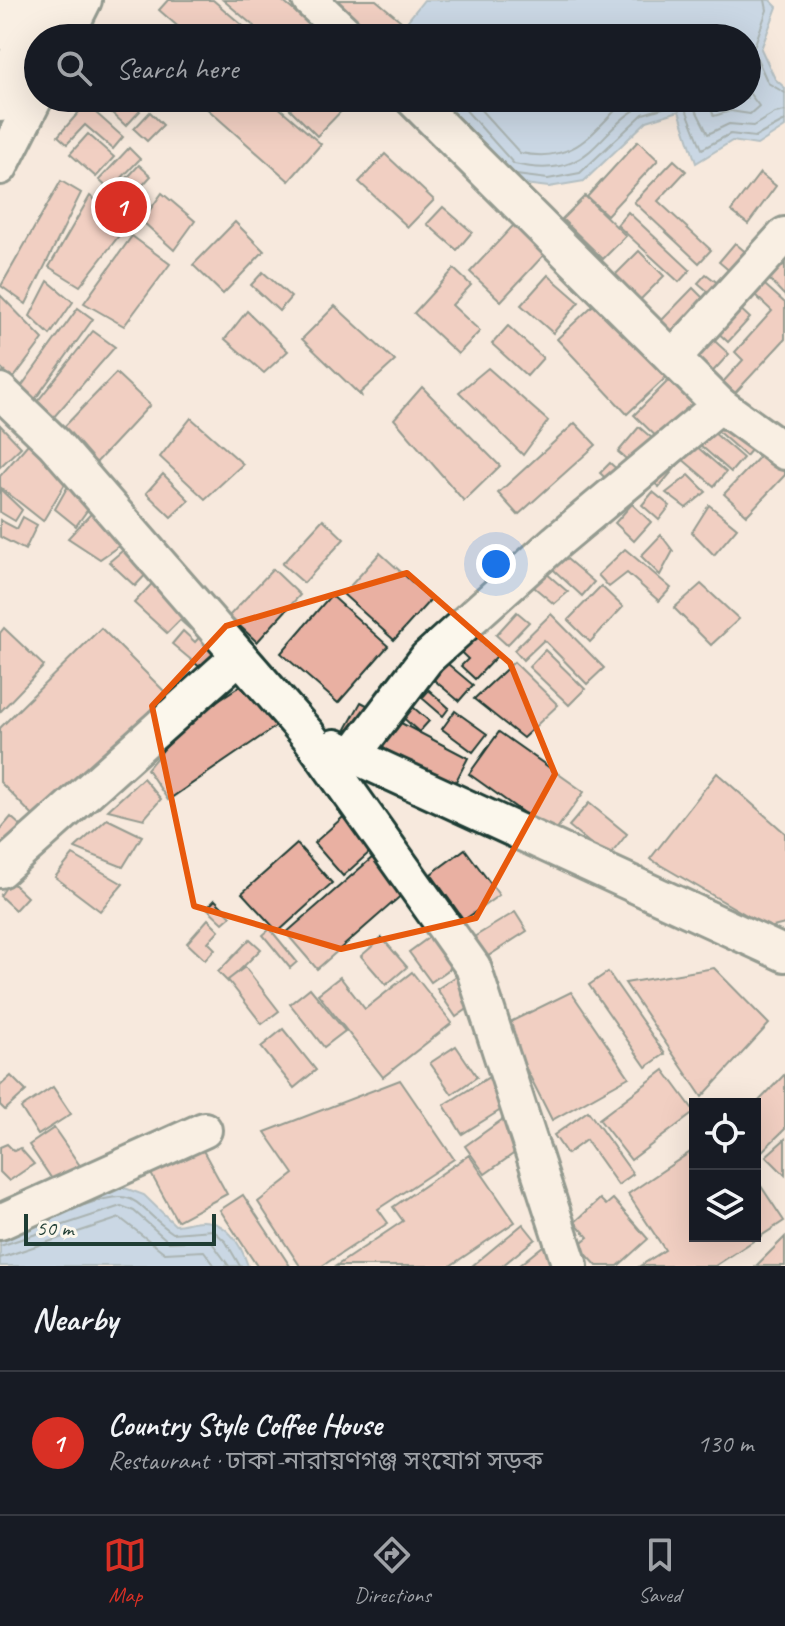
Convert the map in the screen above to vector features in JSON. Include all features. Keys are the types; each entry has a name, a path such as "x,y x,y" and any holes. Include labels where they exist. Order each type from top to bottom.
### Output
{"main road":[{"path":"0,27 13,0"},
{"path":"39,24 52,0"},
{"path":"0,99 24,53"}],"street":[{"path":"72,24 84,0"},
{"path":"310,0 335,24"},
{"path":"0,167 28,112"},
{"path":"426,112 720,405 785,452"},
{"path":"673,358 785,235"},
{"path":"0,391 54,443 308,735 473,967 570,1266"},
{"path":"353,755 427,658 556,542 720,405"},
{"path":"0,870 239,656"},
{"path":"308,735 785,954"},
{"path":"0,1222 204,1130"}],"highlighted area":[{"path":"407,573 510,663 555,774 476,918 341,949 194,906 152,706 226,626"}],"water":[{"path":"424,0 770,0 777,7 761,49 761,24 405,24"},
{"path":"761,49 775,79 785,88 785,127 757,145 732,141 696,163 679,112 761,112"},
{"path":"444,112 676,112 647,121 584,181 549,187 507,182"},
{"path":"122,1187 144,1195 175,1225 201,1221 225,1229 237,1242 248,1266 0,1266 0,1230 108,1189"}],"building":[{"path":"168,0 213,0 241,24 175,24 159,10"},
{"path":"223,0 281,0 310,24 251,24"},
{"path":"328,0 376,0 405,24 353,24"},
{"path":"79,112 95,112 123,137 113,149 85,125 67,144 58,136"},
{"path":"111,112 139,112 126,126"},
{"path":"150,112 163,125 147,141 134,129"},
{"path":"211,112 284,112 321,144 289,181"},
{"path":"293,112 340,112 317,136"},
{"path":"88,134 114,157 96,177 70,154"},
{"path":"638,141 658,160 607,215 587,197"},
{"path":"129,148 140,159 110,190 99,180"},
{"path":"385,154 434,200 408,227 359,182"},
{"path":"674,160 686,171 658,201 711,250 699,263 634,202"},
{"path":"139,165 151,176 130,199 118,188"},
{"path":"760,173 776,186 748,224 731,211"},
{"path":"61,181 81,193 26,304 1,286"},
{"path":"162,193 195,221 174,250 142,221"},
{"path":"90,196 128,224 80,286 49,267"},
{"path":"585,196 626,236 603,259 562,219"},
{"path":"443,207 472,232 457,250 427,224"},
{"path":"628,212 690,270 679,282 617,225"},
{"path":"524,214 555,243 501,301 470,272"},
{"path":"235,222 264,251 223,294 193,265"},
{"path":"132,236 170,264 124,326 84,303"},
{"path":"735,243 748,254 732,273 719,262"},
{"path":"639,251 664,276 635,305 610,280"},
{"path":"785,252 785,296 763,273"},
{"path":"454,269 471,285 452,305 480,331 458,354 414,313"},
{"path":"263,272 291,297 279,311 251,285"},
{"path":"706,274 719,284 711,294 698,283"},
{"path":"548,275 579,302 553,333 521,305"},
{"path":"48,281 73,302 50,335 30,316"},
{"path":"765,285 785,303 785,339 735,393 723,382 743,360 735,352 772,311 755,295"},
{"path":"693,288 705,300 671,335 659,323"},
{"path":"0,295 43,339 13,379 0,367"},
{"path":"604,295 674,370 627,414 557,339"},
{"path":"735,304 750,318 728,342 713,328"},
{"path":"335,306 395,361 360,393 362,397 302,339"},
{"path":"78,308 93,319 33,402 18,391"},
{"path":"247,311 288,351 264,373 225,339"},
{"path":"508,326 543,358 527,376 492,344"},
{"path":"93,331 115,347 53,418 37,402"},
{"path":"706,333 729,354 705,380 682,359"},
{"path":"488,368 548,421 523,455 459,392"},
{"path":"116,373 150,405 95,464 60,431"},
{"path":"676,373 709,406 668,448 634,415"},
{"path":"422,387 500,466 464,501 394,419"},
{"path":"720,409 758,442 746,456 707,422"},
{"path":"191,418 243,464 205,499 160,457"},
{"path":"575,423 596,445 518,515 498,493"},
{"path":"0,425 21,447 0,467"},
{"path":"705,425 743,458 731,472 692,438"},
{"path":"639,427 680,462 659,487 618,452"},
{"path":"34,437 72,472 43,521 0,487 0,476"},
{"path":"688,439 726,472 714,486 675,453"},
{"path":"767,449 785,466 785,475 747,515 724,494"},
{"path":"610,463 629,480 619,491 600,473"},
{"path":"163,474 189,500 171,517 146,493"},
{"path":"689,475 706,492 686,508 666,493"},
{"path":"73,477 93,502 76,526 55,509"},
{"path":"0,489 22,510 15,521 0,512"},
{"path":"653,492 670,506 659,520 642,505"},
{"path":"100,504 129,539 100,559 68,538"},
{"path":"632,504 651,522 634,541 615,523"},
{"path":"709,505 737,528 714,555 692,532"},
{"path":"23,517 37,525 25,550 0,537 0,520 17,529"},
{"path":"323,519 344,539 304,583 282,564"},
{"path":"661,535 673,551 660,575 641,556"},
{"path":"128,546 151,569 135,586 109,562"},
{"path":"554,548 594,582 582,596 544,561"},
{"path":"625,549 671,588 659,601 627,573 609,587 598,575"},
{"path":"380,553 431,599 394,640 343,594"},
{"path":"523,553 568,592 554,604 510,567"},
{"path":"273,569 300,595 257,642 229,616"},
{"path":"159,576 198,621 190,629 180,620 167,633 134,603"},
{"path":"701,584 739,619 711,645 674,608"},
{"path":"601,586 623,607 590,642 568,620"},
{"path":"331,595 388,646 338,703 281,653"},
{"path":"517,612 529,622 507,645 496,635"},
{"path":"551,614 604,668 587,684 544,640 523,660 514,650"},
{"path":"467,626 497,656 475,679 461,666 468,659 450,642"},
{"path":"4,628 44,666 0,712 0,633"},
{"path":"101,628 170,697 42,825 0,782 0,728"},
{"path":"207,629 226,645 202,669 172,644 183,631 195,642"},
{"path":"545,650 585,689 569,705 529,667"},
{"path":"442,659 473,685 459,701 428,675"},
{"path":"514,662 558,705 523,738 474,699"},
{"path":"240,686 281,723 168,800 147,769 189,719"},
{"path":"429,690 449,708 443,716 422,698"},
{"path":"397,693 429,721 419,732 388,704"},
{"path":"361,702 468,758 454,785 346,729"},
{"path":"455,711 487,734 473,752 442,729"},
{"path":"499,732 584,792 553,834 469,774"},
{"path":"717,773 785,833 785,924 769,928 650,859"},
{"path":"143,778 161,799 144,819 108,810"},
{"path":"589,803 627,834 608,858 569,826"},
{"path":"351,810 380,843 343,876 314,843"},
{"path":"11,817 30,834 9,851 0,844 0,830"},
{"path":"107,819 142,836 123,867 75,848"},
{"path":"297,844 332,883 278,932 242,893"},
{"path":"465,849 499,895 464,920 431,874"},
{"path":"381,850 412,886 317,969 286,933"},
{"path":"73,855 123,884 100,911 55,877"},
{"path":"10,881 27,897 15,910 0,896"},
{"path":"215,900 231,916 223,923 207,908"},
{"path":"515,912 527,931 482,960 469,940"},
{"path":"208,919 219,930 208,942 215,949 205,960 187,943"},
{"path":"270,929 297,962 290,968 263,935"},
{"path":"435,933 458,963 431,982 409,952"},
{"path":"382,938 407,967 386,985 361,956"},
{"path":"250,939 261,949 228,982 218,972"},
{"path":"245,967 279,1011 262,1024 228,980"},
{"path":"714,968 769,1024 702,1097 625,983"},
{"path":"464,971 483,998 456,1017 437,989"},
{"path":"412,972 452,1023 383,1077 318,994 340,977 365,1009"},
{"path":"608,972 665,1054 646,1067 589,985"},
{"path":"310,988 345,1031 324,1047 290,1004"},
{"path":"571,992 629,1077 552,1120 504,1025"},
{"path":"283,1029 316,1070 294,1088 261,1047"},
{"path":"456,1046 477,1077 452,1094 430,1063"},
{"path":"664,1070 689,1104 689,1116 631,1160 599,1119"},
{"path":"494,1074 512,1103 462,1134 444,1105"},
{"path":"785,1074 785,1129 761,1152 761,1099"},
{"path":"11,1076 26,1091 5,1110 0,1105 0,1086"},
{"path":"400,1080 454,1159 378,1209 388,1223 322,1266 300,1266 258,1202 294,1174 265,1132"},
{"path":"53,1087 71,1114 38,1135 21,1108"},
{"path":"588,1111 633,1174 618,1185 586,1140 567,1154 554,1135"},
{"path":"506,1117 526,1145 485,1174 465,1146"},
{"path":"54,1128 83,1170 58,1188 29,1145"},
{"path":"785,1139 785,1175 766,1156"},
{"path":"7,1144 14,1151 20,1148 34,1164 9,1181 0,1172 0,1147"},
{"path":"200,1145 227,1194 177,1221 150,1172"},
{"path":"689,1153 689,1242 752,1242 715,1266 640,1266 665,1250 628,1194"},
{"path":"469,1155 515,1222 450,1266 336,1266 403,1221 393,1207"},
{"path":"761,1186 784,1221 761,1236"},
{"path":"243,1195 290,1266 257,1266 220,1210"},
{"path":"600,1199 606,1205 613,1199 648,1239 618,1266 597,1266 578,1245 588,1237 575,1222"},
{"path":"523,1224 535,1239 502,1266 472,1266"},
{"path":"785,1237 785,1266 756,1266"},
{"path":"543,1246 559,1266 518,1266"}],"place":[{"name":"Country Style Coffee House","path":"121,207"}]}
